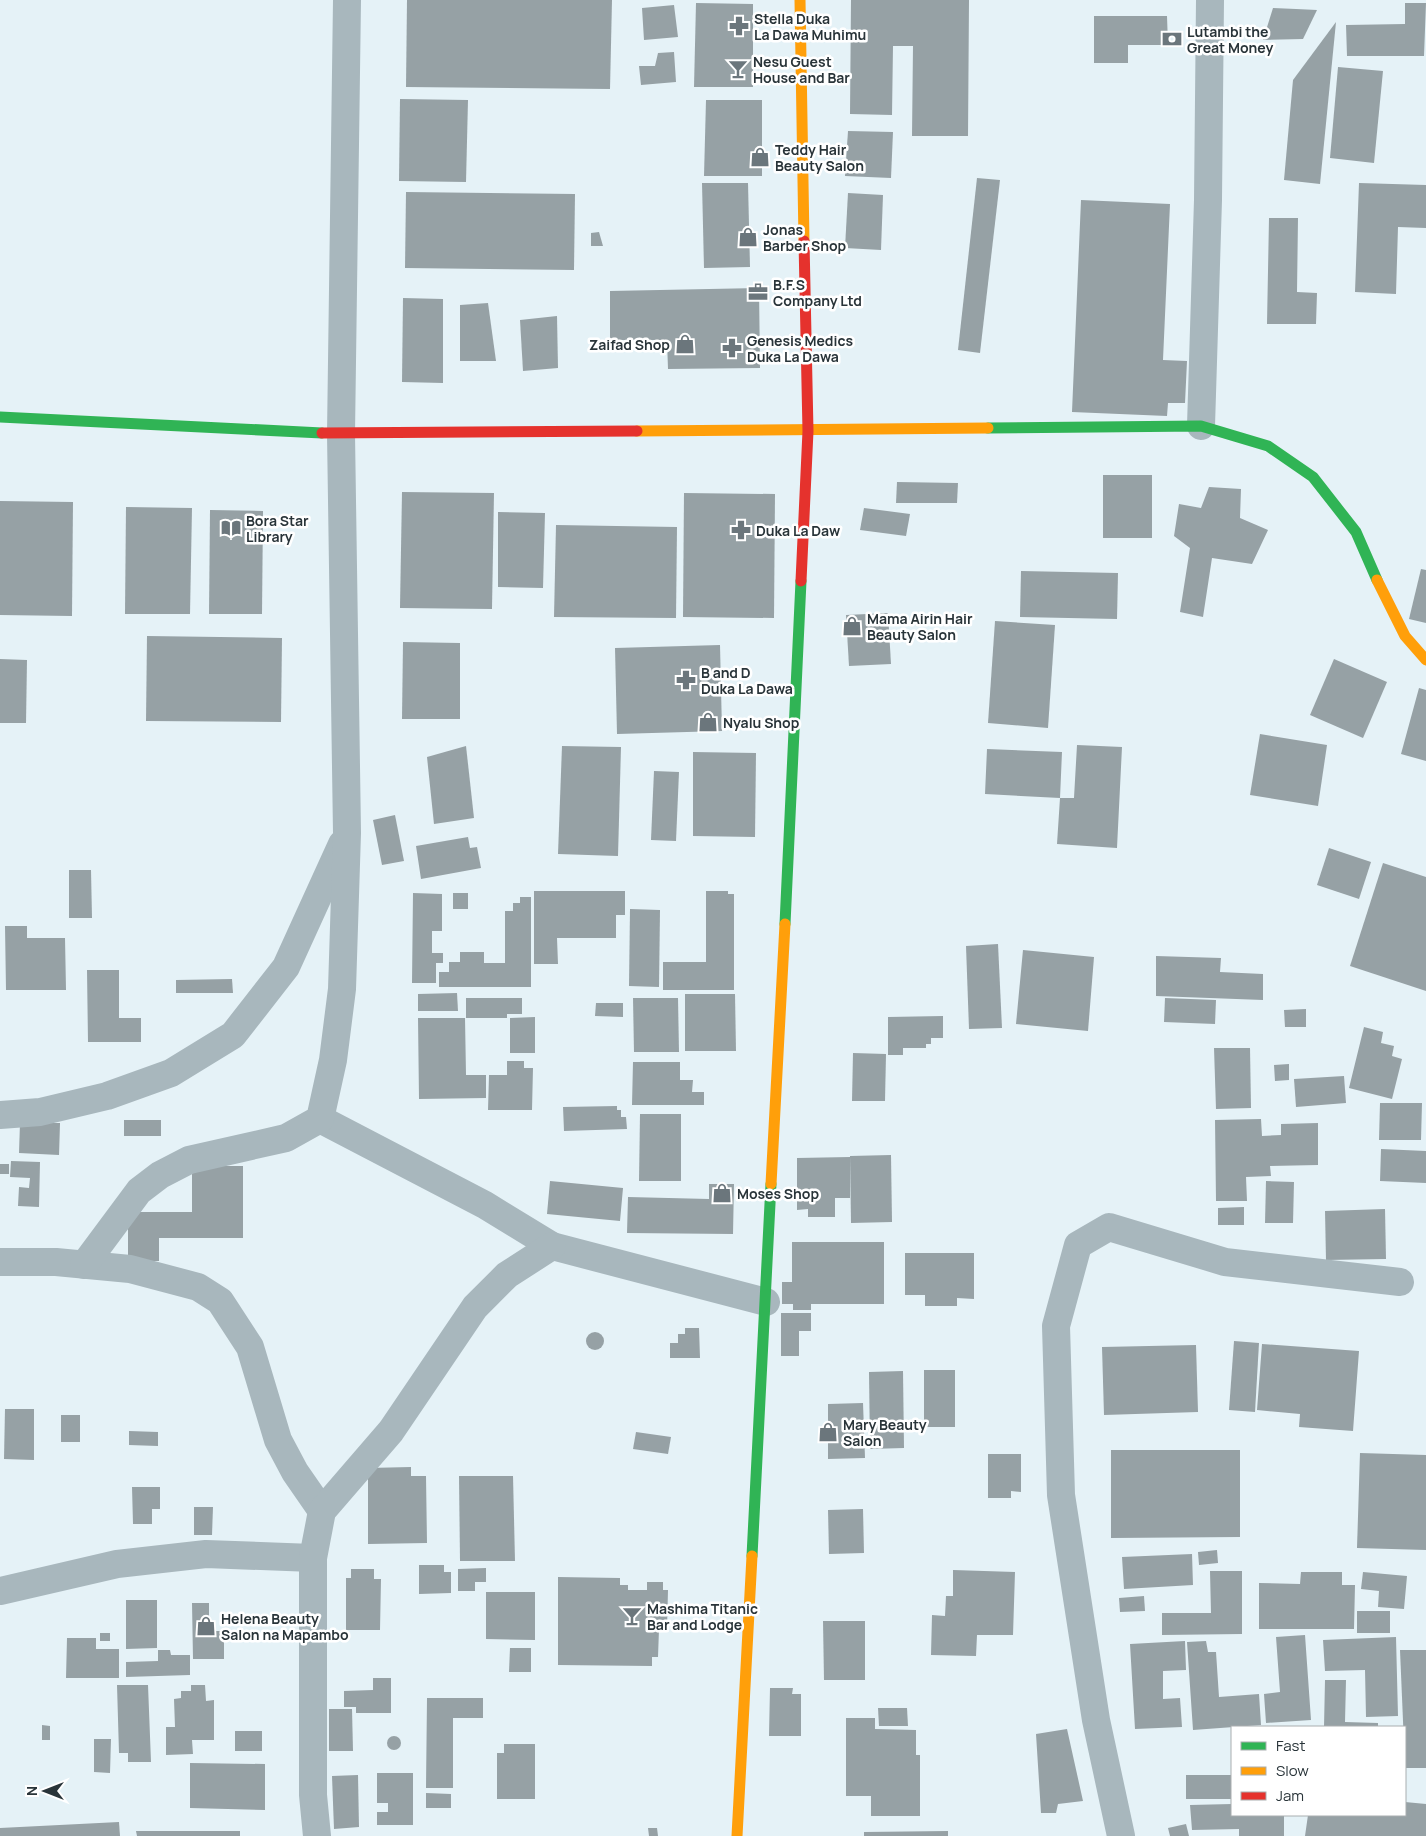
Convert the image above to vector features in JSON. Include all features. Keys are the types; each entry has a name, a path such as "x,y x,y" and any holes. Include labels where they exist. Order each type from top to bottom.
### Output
{"street":[{"path":"84,1265 138,1191 160,1175 189,1160 286,1138 320,1119 333,1060 342,989 347,833 341,434 347,0"},
{"path":"737,1836 766,1302 808,431 800,0"},
{"path":"1201,426 1208,190 1210,0"},
{"path":"0,417 341,434 1201,426 1268,446 1313,477 1356,532 1404,636 1426,660"},
{"path":"0,1115 40,1112 107,1096 171,1073 233,1036 286,967 347,833"},
{"path":"320,1119 485,1205 552,1246 766,1302"},
{"path":"1121,1836 1096,1720 1061,1495 1056,1326 1078,1245 1109,1227 1224,1262 1400,1282"},
{"path":"317,1836 313,1795 313,1558 322,1511 392,1431 475,1307 507,1275 552,1246"},
{"path":"0,1262 84,1265 130,1269 198,1287 220,1302 250,1347 278,1440 295,1472 322,1511"},
{"path":"0,1591 117,1564 196,1556 313,1558"}],"building":[{"path":"407,0 612,0 610,89 406,87"},
{"path":"851,0 969,0 968,136 912,136 913,46 893,46 892,115 850,114"},
{"path":"696,3 753,4 753,87 694,87"},
{"path":"1405,3 1426,3 1424,56 1347,56 1346,25 1405,24"},
{"path":"674,5 678,37 644,40 642,8"},
{"path":"1273,8 1317,10 1303,39 1263,40"},
{"path":"1094,16 1167,16 1168,45 1128,45 1128,63 1094,63"},
{"path":"1336,22 1320,184 1284,180 1293,80"},
{"path":"674,52 676,82 641,85 639,66 655,66 658,53"},
{"path":"1338,67 1383,71 1374,163 1330,158"},
{"path":"400,99 468,100 466,182 399,181"},
{"path":"706,100 762,100 762,176 704,176"},
{"path":"848,131 893,132 891,178 845,176"},
{"path":"977,178 1000,180 980,353 958,350"},
{"path":"702,183 748,183 750,267 704,268"},
{"path":"1359,183 1426,185 1426,228 1398,227 1396,294 1355,292"},
{"path":"406,192 575,194 574,270 405,268"},
{"path":"848,193 883,195 881,250 845,248"},
{"path":"1081,200 1170,204 1163,360 1187,361 1185,403 1168,403 1167,416 1072,412"},
{"path":"1269,218 1298,218 1297,292 1317,293 1316,324 1267,324"},
{"path":"599,232 603,246 591,246 591,233"},
{"path":"759,288 760,368 668,369 667,340 610,340 610,291"},
{"path":"403,298 443,299 443,383 402,382"},
{"path":"488,303 496,361 460,361 460,305"},
{"path":"557,316 558,368 523,371 520,320"},
{"path":"1103,475 1152,475 1152,538 1103,538"},
{"path":"897,482 958,483 957,503 896,503"},
{"path":"1209,487 1241,489 1240,518 1268,530 1252,564 1212,558 1203,617 1180,612 1190,548 1174,536 1179,504 1201,508"},
{"path":"402,492 494,493 492,609 400,608"},
{"path":"684,493 775,494 774,618 683,617"},
{"path":"0,501 73,502 72,616 0,615"},
{"path":"126,507 192,508 190,614 125,614"},
{"path":"864,508 910,514 906,536 860,530"},
{"path":"210,510 263,511 262,614 209,614"},
{"path":"498,512 545,513 543,588 498,587"},
{"path":"556,525 677,527 676,618 554,617"},
{"path":"1421,569 1426,570 1426,623 1409,619"},
{"path":"1021,571 1118,573 1117,619 1020,617"},
{"path":"888,613 891,664 849,666 846,615"},
{"path":"995,621 1055,625 1048,728 988,723"},
{"path":"147,636 282,638 281,722 146,721"},
{"path":"403,642 460,643 460,719 402,719"},
{"path":"720,645 722,731 617,734 615,648"},
{"path":"0,659 27,660 26,723 0,723"},
{"path":"1334,659 1387,682 1363,738 1310,715"},
{"path":"1419,688 1426,690 1426,761 1401,754"},
{"path":"1260,734 1327,745 1318,806 1250,795"},
{"path":"1077,745 1122,747 1117,848 1057,844 1060,798 1074,798"},
{"path":"466,746 474,818 434,824 427,757"},
{"path":"562,746 621,747 618,856 558,854"},
{"path":"987,749 1062,752 1060,798 985,794"},
{"path":"693,752 756,753 755,837 693,836"},
{"path":"654,771 679,772 676,841 651,840"},
{"path":"395,815 404,861 382,865 373,820"},
{"path":"468,837 470,848 477,847 481,868 421,879 416,846"},
{"path":"1329,848 1371,862 1359,899 1317,885"},
{"path":"1383,863 1426,877 1426,991 1350,966"},
{"path":"69,870 91,870 92,918 69,918"},
{"path":"534,891 625,891 625,915 616,915 616,938 557,938 558,964 534,964"},
{"path":"706,891 728,891 728,894 734,894 734,990 663,990 663,962 706,962"},
{"path":"413,893 442,894 442,931 432,931 432,953 443,953 443,963 436,963 436,983 412,983"},
{"path":"453,893 468,893 468,909 453,909"},
{"path":"520,897 531,897 531,987 439,987 439,972 449,972 449,962 460,962 460,952 484,952 484,963 505,963 505,911 513,911 513,903 520,903"},
{"path":"630,909 660,910 659,987 629,986"},
{"path":"5,926 27,926 27,938 65,938 66,990 6,990"},
{"path":"998,944 1002,1028 969,1029 966,946"},
{"path":"1023,950 1094,957 1088,1031 1016,1024"},
{"path":"1156,956 1221,958 1220,972 1263,974 1263,1000 1156,996"},
{"path":"87,970 119,970 119,1018 141,1018 141,1042 88,1042"},
{"path":"232,979 233,993 176,993 176,980"},
{"path":"457,993 458,1011 418,1011 418,994"},
{"path":"685,994 735,994 736,1051 685,1051"},
{"path":"466,998 522,998 522,1014 507,1014 507,1018 466,1018"},
{"path":"633,998 678,998 679,1052 634,1052"},
{"path":"1165,998 1216,1000 1215,1024 1164,1022"},
{"path":"596,1003 623,1003 623,1017 595,1016"},
{"path":"1306,1009 1306,1027 1285,1027 1284,1010"},
{"path":"943,1016 943,1038 931,1038 931,1044 926,1044 926,1048 903,1048 903,1055 888,1055 888,1017"},
{"path":"535,1017 535,1053 510,1053 510,1018"},
{"path":"418,1018 465,1018 466,1075 486,1075 486,1098 419,1099"},
{"path":"1364,1027 1383,1032 1381,1043 1394,1046 1392,1056 1402,1059 1392,1099 1349,1088"},
{"path":"1214,1048 1250,1048 1251,1108 1216,1109"},
{"path":"853,1053 886,1054 885,1101 852,1101"},
{"path":"507,1061 524,1061 524,1068 533,1068 532,1110 488,1110 489,1075 507,1075"},
{"path":"633,1062 680,1062 680,1080 693,1080 692,1092 704,1092 704,1105 632,1105"},
{"path":"1289,1064 1289,1080 1275,1081 1274,1065"},
{"path":"1344,1076 1346,1103 1296,1107 1294,1079"},
{"path":"1380,1103 1422,1103 1421,1140 1379,1140"},
{"path":"617,1106 617,1110 621,1110 621,1117 626,1117 627,1129 564,1131 563,1107"},
{"path":"640,1114 681,1114 681,1181 639,1181"},
{"path":"1261,1119 1262,1136 1281,1135 1281,1124 1318,1123 1318,1165 1270,1166 1271,1176 1246,1177 1247,1201 1216,1201 1215,1120"},
{"path":"124,1120 161,1120 161,1136 124,1136"},
{"path":"20,1123 60,1123 59,1155 19,1153"},
{"path":"1381,1149 1426,1151 1426,1183 1380,1181"},
{"path":"891,1155 892,1222 851,1223 850,1156"},
{"path":"850,1157 850,1198 835,1198 835,1217 808,1217 808,1209 797,1210 797,1158"},
{"path":"11,1161 40,1162 39,1207 18,1206 19,1187 29,1188 30,1178 10,1177"},
{"path":"0,1164 9,1164 9,1174 0,1174"},
{"path":"192,1166 243,1166 243,1238 159,1238 159,1261 128,1261 128,1212 192,1212"},
{"path":"550,1181 623,1188 620,1221 547,1214"},
{"path":"1266,1181 1294,1182 1293,1223 1265,1223"},
{"path":"709,1184 734,1184 733,1234 627,1233 628,1197 709,1199"},
{"path":"1244,1207 1244,1225 1218,1225 1218,1208"},
{"path":"1385,1209 1386,1259 1326,1260 1325,1211"},
{"path":"792,1242 884,1242 884,1304 811,1304 811,1310 793,1310 793,1304 782,1304 782,1282 792,1282"},
{"path":"905,1253 974,1253 974,1299 957,1298 957,1306 925,1306 925,1295 905,1295"},
{"path":"781,1313 811,1313 811,1331 799,1331 799,1356 781,1356"},
{"path":"685,1328 699,1328 700,1358 670,1358 670,1343 678,1343 678,1334 685,1334"},
{"path":"591,1332 599,1332 604,1337 602,1348 591,1350 586,1345 586,1337"},
{"path":"1234,1341 1259,1343 1255,1412 1229,1410"},
{"path":"1262,1344 1359,1351 1353,1431 1299,1427 1300,1414 1257,1410"},
{"path":"1196,1345 1198,1412 1104,1415 1102,1347"},
{"path":"924,1370 955,1370 955,1427 924,1427"},
{"path":"903,1371 904,1448 870,1449 869,1372"},
{"path":"863,1403 865,1458 828,1459 828,1404"},
{"path":"5,1409 34,1409 34,1460 4,1459"},
{"path":"61,1415 80,1415 80,1442 61,1442"},
{"path":"129,1431 158,1432 158,1446 129,1445"},
{"path":"636,1432 671,1437 668,1454 633,1449"},
{"path":"1111,1450 1240,1450 1240,1537 1111,1538"},
{"path":"1360,1453 1426,1455 1426,1550 1357,1548"},
{"path":"988,1454 1021,1454 1021,1492 1011,1491 1011,1498 988,1498"},
{"path":"411,1467 411,1476 426,1476 427,1543 368,1544 368,1468"},
{"path":"459,1476 513,1476 515,1561 460,1561"},
{"path":"132,1487 160,1487 160,1509 152,1509 152,1524 133,1524"},
{"path":"194,1507 213,1507 212,1535 194,1535"},
{"path":"863,1509 864,1553 829,1554 828,1510"},
{"path":"1217,1550 1218,1563 1199,1565 1198,1552"},
{"path":"1192,1554 1193,1585 1124,1589 1122,1557"},
{"path":"419,1565 444,1565 444,1572 451,1572 451,1593 419,1594"},
{"path":"486,1568 486,1582 475,1582 475,1591 458,1591 458,1569"},
{"path":"351,1569 374,1569 374,1579 381,1579 380,1630 346,1630 346,1578 351,1578"},
{"path":"953,1570 1015,1572 1013,1635 977,1635 976,1656 931,1655 932,1615 945,1616 946,1596 953,1596"},
{"path":"1210,1571 1242,1571 1242,1634 1162,1635 1162,1613 1211,1613"},
{"path":"1301,1572 1342,1572 1342,1585 1355,1585 1354,1629 1259,1629 1259,1583 1300,1584"},
{"path":"1363,1572 1407,1576 1404,1609 1378,1607 1379,1591 1361,1589"},
{"path":"558,1577 620,1578 620,1585 628,1585 628,1590 647,1590 647,1582 663,1582 663,1590 668,1590 667,1629 659,1629 658,1657 652,1657 652,1666 558,1665"},
{"path":"486,1592 535,1592 535,1640 486,1639"},
{"path":"1144,1596 1145,1611 1120,1612 1119,1598"},
{"path":"126,1600 157,1600 157,1648 126,1649"},
{"path":"192,1603 209,1603 209,1631 224,1631 224,1659 193,1659"},
{"path":"1357,1611 1390,1611 1390,1633 1357,1633"},
{"path":"823,1621 865,1621 865,1680 824,1680"},
{"path":"100,1633 110,1633 110,1641 100,1641"},
{"path":"1305,1635 1311,1720 1266,1723 1264,1694 1280,1692 1276,1637"},
{"path":"1396,1637 1398,1716 1366,1717 1365,1670 1325,1671 1323,1640"},
{"path":"67,1638 96,1638 96,1649 119,1649 119,1678 66,1678"},
{"path":"1185,1641 1186,1670 1163,1671 1163,1699 1180,1698 1182,1727 1135,1729 1130,1644"},
{"path":"1206,1641 1208,1652 1216,1652 1219,1697 1259,1694 1261,1725 1193,1730 1187,1642"},
{"path":"510,1648 531,1648 531,1672 509,1672"},
{"path":"158,1650 170,1650 171,1655 190,1655 190,1675 126,1677 126,1662 158,1661"},
{"path":"1400,1650 1426,1650 1426,1768 1406,1768 1406,1726 1403,1726"},
{"path":"373,1678 391,1678 391,1713 356,1713 356,1707 344,1707 344,1691 373,1690"},
{"path":"1325,1680 1346,1680 1345,1722 1378,1723 1378,1726 1324,1726"},
{"path":"117,1685 148,1685 151,1762 128,1762 128,1753 119,1753"},
{"path":"191,1685 205,1685 206,1701 214,1700 214,1740 192,1740 193,1754 166,1755 166,1727 175,1727 174,1699 181,1698 181,1691 191,1691"},
{"path":"770,1688 793,1688 792,1694 801,1694 801,1736 769,1736"},
{"path":"427,1698 483,1698 483,1718 453,1718 453,1788 426,1788"},
{"path":"878,1708 907,1708 908,1726 879,1726"},
{"path":"329,1709 352,1709 353,1751 329,1751"},
{"path":"846,1718 875,1718 875,1729 916,1730 916,1755 920,1755 920,1816 871,1816 871,1796 846,1796"},
{"path":"42,1725 50,1726 50,1740 42,1740"},
{"path":"1067,1729 1083,1801 1058,1804 1056,1813 1041,1813 1036,1734"},
{"path":"235,1731 262,1731 262,1751 235,1751"},
{"path":"394,1736 399,1738 401,1743 399,1748 394,1750 389,1748 387,1743 389,1738"},
{"path":"94,1739 111,1739 110,1773 94,1772"},
{"path":"504,1744 535,1744 535,1799 497,1799 497,1753 504,1753"},
{"path":"190,1763 265,1764 265,1810 190,1808"},
{"path":"377,1773 413,1773 413,1825 377,1825 377,1812 388,1812 388,1803 377,1803"},
{"path":"358,1775 359,1827 334,1829 332,1776"},
{"path":"1186,1775 1231,1775 1231,1799 1186,1799"},
{"path":"426,1793 451,1794 451,1808 426,1808"},
{"path":"1406,1802 1426,1804 1426,1836 1305,1836 1308,1816 1406,1816"},
{"path":"1231,1804 1231,1816 1284,1816 1284,1836 1239,1836 1239,1829 1192,1830 1190,1805"},
{"path":"119,1822 120,1836 0,1836 0,1828"},
{"path":"1186,1824 1189,1836 1170,1836 1168,1828"},
{"path":"648,1828 657,1828 658,1836 649,1836"},
{"path":"136,1831 240,1831 240,1836 137,1836"},
{"path":"948,1831 948,1836 864,1836 864,1832"}],"traffic: fast":[{"path":"0,417 322,433"},
{"path":"988,428 1201,426 1268,446 1313,477 1356,532 1377,580"},
{"path":"785,924 801,581"},
{"path":"752,1556 771,1184"}],"traffic: slow":[{"path":"800,0 804,241"},
{"path":"637,431 988,428"},
{"path":"1377,580 1405,636 1426,660"},
{"path":"771,1184 785,924"},
{"path":"737,1836 752,1556"}],"traffic: jam":[{"path":"801,581 808,431 804,241"},
{"path":"322,433 637,431"}],"place":[{"name":"Stella Duka La Dawa Muhimu","path":"739,26"},
{"name":"Lutambi the Great Money","path":"1172,39"},
{"name":"Nesu Guest House and Bar","path":"738,69"},
{"name":"Teddy Hair Beauty Salon","path":"760,157"},
{"name":"Jonas Barber Shop","path":"748,237"},
{"name":"B.F.S Company Ltd","path":"758,292"},
{"name":"Zaifad Shop","path":"685,344"},
{"name":"Genesis Medics Duka La Dawa","path":"732,348"},
{"name":"Bora Star Library","path":"231,528"},
{"name":"Duka La Daw","path":"741,530"},
{"name":"Mama Airin Hair Beauty Salon","path":"852,626"},
{"name":"B and D Duka La Dawa","path":"686,680"},
{"name":"Nyalu Shop","path":"708,722"},
{"name":"Moses Shop","path":"722,1193"},
{"name":"Mary Beauty Salon","path":"828,1432"},
{"name":"Mashima Titanic Bar and Lodge","path":"632,1616"},
{"name":"Helena Beauty Salon na Mapambo","path":"206,1626"}]}
